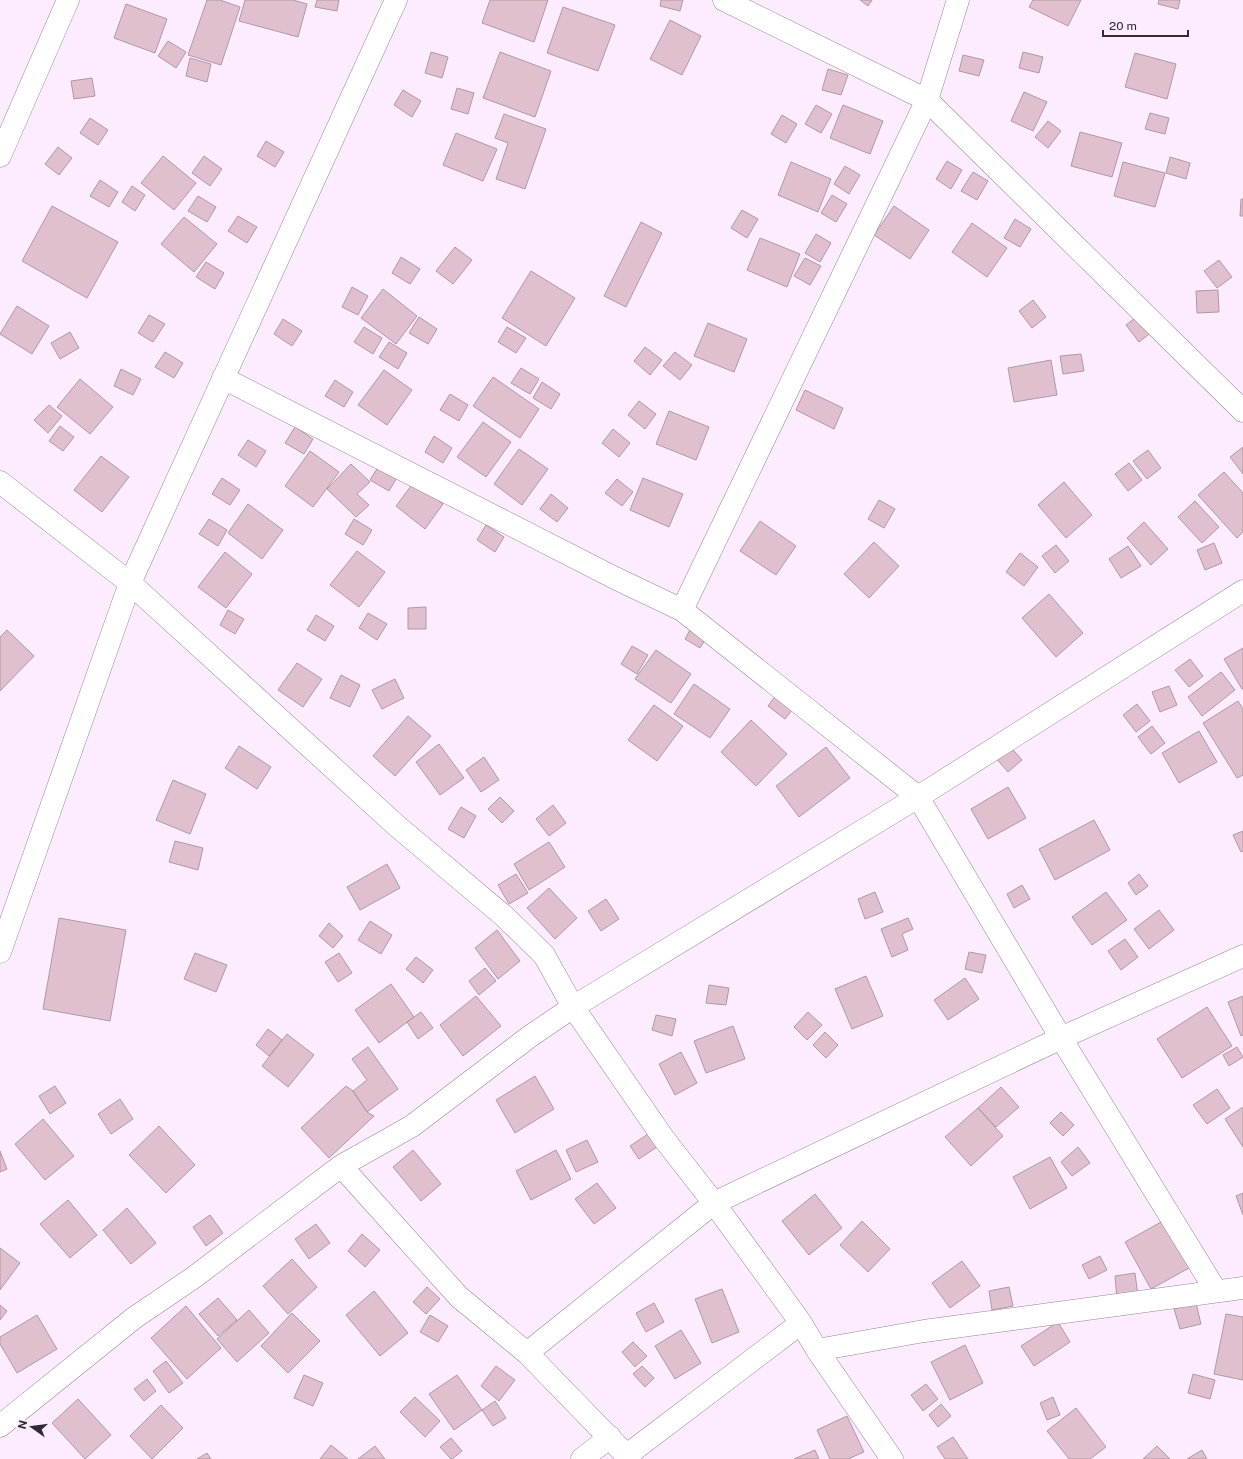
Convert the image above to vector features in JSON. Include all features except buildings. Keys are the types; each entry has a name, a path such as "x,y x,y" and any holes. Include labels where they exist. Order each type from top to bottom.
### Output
{"street":[{"path":"0,156 68,0"},
{"path":"1,942 130,583 396,0"},
{"path":"724,0 927,100 1243,411"},
{"path":"682,610 927,100 958,0"},
{"path":"223,378 608,575 682,610 918,797 1061,1038 1216,1291"},
{"path":"0,482 130,583 397,826 504,916 544,955 573,1008 664,1139 714,1203 801,1323 817,1350 892,1459"},
{"path":"0,1426 134,1318 193,1278 341,1166 412,1126 529,1037 573,1008 918,797 1243,591"},
{"path":"527,1353 714,1203 1061,1038 1243,956"},
{"path":"341,1166 459,1297 527,1353 628,1457 801,1323"},
{"path":"817,1350 924,1331 1243,1288"},
{"path":"582,1459 610,1437"}]}
